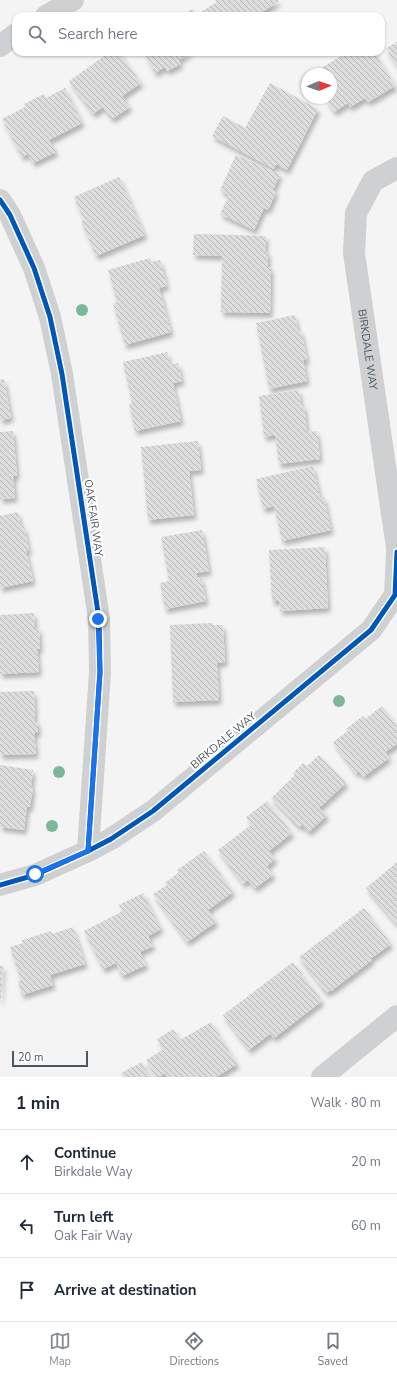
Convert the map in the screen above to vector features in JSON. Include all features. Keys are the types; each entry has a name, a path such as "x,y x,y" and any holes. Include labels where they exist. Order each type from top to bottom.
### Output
{"street":[{"path":"53,12 73,0"},
{"path":"0,46 12,37"},
{"name":"BIRKDALE WAY","path":"397,168 373,181 356,213 354,253 397,548"},
{"name":"OAK FAIR WAY","path":"0,200 10,215 34,268 50,317 62,374 98,619 100,672 88,851"},
{"name":"BIRKDALE WAY","path":"0,885 35,874 88,851 111,839 153,811 371,630 394,595 397,552"},
{"path":"322,1077 397,1016"}],"building":[{"path":"215,0 279,1 262,12 202,11 217,2"},
{"path":"193,9 194,12 187,12"},
{"path":"397,42 397,66 386,48"},
{"path":"104,56 122,56 141,83 122,96 130,107 112,119 103,107 93,114 69,81"},
{"path":"146,56 185,56 178,60 181,64 167,71 165,67 155,73"},
{"path":"341,56 376,56 395,86 368,102 365,98 350,107 348,103 334,112 329,104 337,104 337,68 322,68"},
{"path":"270,83 301,100 301,104 309,104 318,109 287,170 276,164 274,169 212,136 223,116 245,128"},
{"path":"65,88 82,123 49,140 56,152 33,163 28,154 22,157 2,119 25,107 24,104 44,94 46,98"},
{"path":"236,155 280,174 273,190 276,192 268,210 264,208 254,230 220,214 229,195 220,190"},
{"path":"119,177 145,235 96,256 81,221 84,220 74,197"},
{"path":"194,234 266,236 265,252 268,252 268,267 271,268 270,313 221,312 222,256 193,255"},
{"path":"150,258 152,262 160,260 167,286 159,288 171,332 125,345 113,304 117,302 108,270"},
{"path":"295,315 298,331 301,331 307,360 303,360 307,381 269,389 256,323"},
{"path":"167,352 170,365 178,363 182,381 173,383 181,421 135,431 129,404 132,403 123,362"},
{"path":"4,379 11,418 0,420 0,380"},
{"path":"299,390 301,406 304,405 307,432 317,431 320,459 279,464 275,435 264,437 259,396"},
{"path":"13,431 17,476 13,476 15,498 0,499 0,432"},
{"path":"198,441 201,470 189,471 194,515 148,520 141,447"},
{"path":"313,466 320,498 324,497 331,530 282,541 274,506 263,509 256,479"},
{"path":"18,512 21,527 24,526 29,550 26,551 33,581 0,588 0,516"},
{"path":"202,530 209,571 196,573 197,578 201,577 206,601 165,609 160,583 169,581 161,537"},
{"path":"325,547 328,608 280,611 279,601 272,601 269,550"},
{"path":"34,613 35,629 39,628 40,649 37,649 39,672 0,674 0,615"},
{"path":"213,623 213,625 223,625 225,662 217,663 219,700 173,702 170,625"},
{"path":"34,691 35,722 38,722 38,733 34,733 36,754 0,755 0,692"},
{"path":"382,706 397,727 397,744 385,752 389,758 363,777 359,771 356,774 333,742 348,731 346,729 363,716 365,719"},
{"path":"319,755 346,783 319,808 327,815 309,832 302,825 299,827 271,798 295,775 293,773 303,763 307,766"},
{"path":"0,765 33,770 31,787 33,787 30,807 27,807 24,830 0,827"},
{"path":"267,801 292,833 269,851 275,859 267,866 273,875 255,888 248,880 243,884 218,850 252,824 246,817"},
{"path":"204,851 233,892 208,910 216,922 187,942 153,894 167,885 165,883 178,873 177,870"},
{"path":"397,862 397,925 366,888"},
{"path":"143,893 161,929 148,936 153,946 140,952 146,965 122,976 116,963 103,969 84,931 123,911 119,905"},
{"path":"364,908 391,944 331,991 326,993 299,957"},
{"path":"73,927 85,964 50,975 53,985 22,995 18,981 21,981 10,947 23,943 22,940 51,931 52,934"},
{"path":"293,962 322,1001 274,1038 270,1034 249,1050 223,1015"},
{"path":"0,966 3,966 1,1001 0,1001"},
{"path":"211,1022 237,1064 216,1077 167,1077 165,1073 159,1077 156,1077 146,1060 164,1049 157,1039 173,1029 180,1040"},
{"path":"142,1062 149,1077 123,1077 121,1073"}],"cycle path":[{"path":"0,200 10,215 34,268 50,317 62,374 99,619 100,672 88,851"},
{"path":"0,885 35,875 88,851 111,839 153,811 371,630 395,595 397,552"}],"route":[{"path":"35,874 88,851 100,672 98,619"}]}
